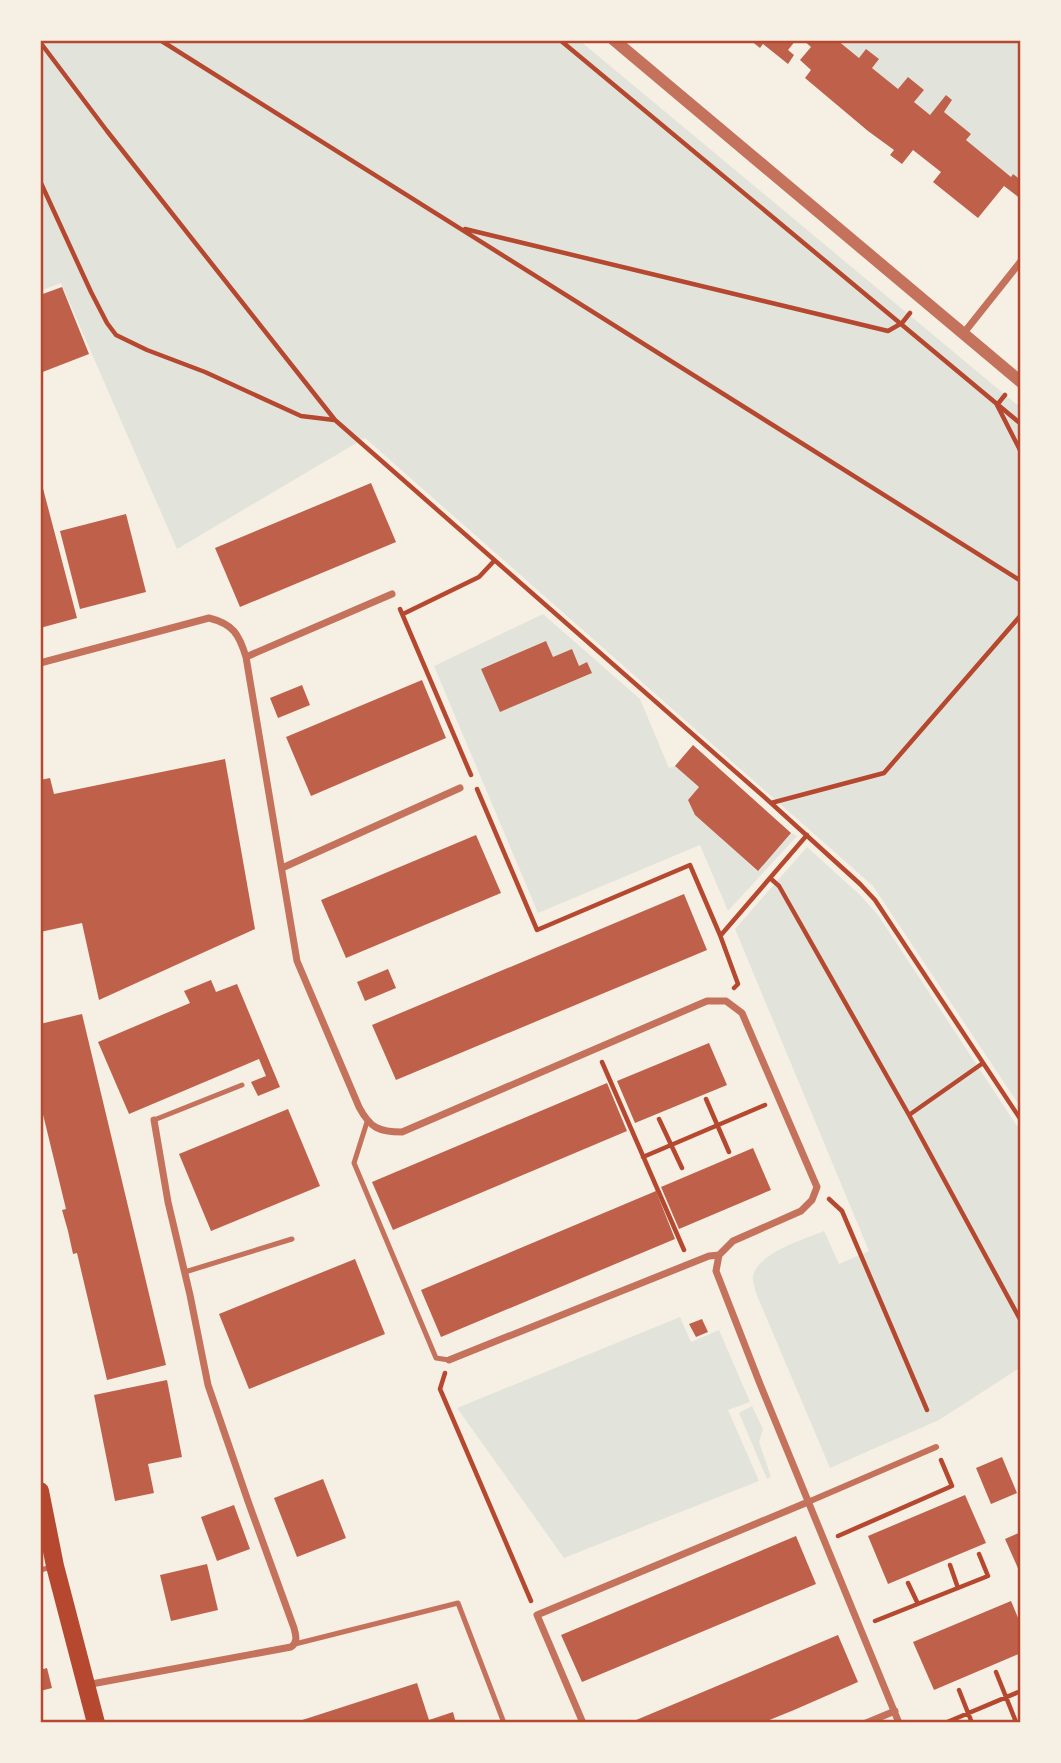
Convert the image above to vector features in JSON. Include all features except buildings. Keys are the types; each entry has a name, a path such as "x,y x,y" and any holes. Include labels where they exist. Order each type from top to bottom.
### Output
{"main road":[{"path":"40,1491 47,1568 96,1723"}],"street":[{"path":"614,40 1019,381"},
{"path":"963,334 1021,261"},
{"path":"246,657 392,594"},
{"path":"40,663 209,618 223,621 234,630 246,657 297,961 359,1107 367,1122 386,1132 402,1132 707,1001 726,1001 742,1013 817,1187 813,1200 801,1210 733,1241 719,1255 716,1271 899,1723"},
{"path":"282,868 460,788"},
{"path":"86,1685 291,1647 297,1640 208,1385 168,1202 154,1120"},
{"path":"449,1360 690,1263 719,1255"},
{"path":"583,1723 537,1615 936,1447"},
{"path":"866,1723 895,1712"}],"lane":[{"path":"154,1120 242,1085"},
{"path":"367,1122 354,1163 436,1358 449,1360"},
{"path":"185,1272 292,1240"},
{"path":"295,1644 458,1603 504,1723"}],"path":[{"path":"160,40 1021,581"},
{"path":"560,40 1021,424"},
{"path":"40,42 335,420 771,803 875,900 1021,1120"},
{"path":"40,181 91,292 116,335 301,416 335,420"},
{"path":"459,227 888,331 902,323 921,298"},
{"path":"997,405 1019,381"},
{"path":"997,405 1021,452"},
{"path":"403,614 479,577 494,561"},
{"path":"771,803 884,773 1021,615"},
{"path":"720,936 807,835"},
{"path":"537,930 690,865 738,984 726,1001"},
{"path":"770,878 779,886 909,1115 1021,1321"},
{"path":"597,1049 690,1263"},
{"path":"909,1115 983,1063"},
{"path":"706,1099 729,1152"},
{"path":"643,1157 779,1099"},
{"path":"659,1119 682,1168"},
{"path":"817,1187 842,1211 927,1410"},
{"path":"449,1360 440,1389 537,1615"},
{"path":"825,1542 952,1486 936,1447"},
{"path":"860,1628 988,1576 979,1554"},
{"path":"950,1565 958,1588"},
{"path":"908,1583 918,1604"},
{"path":"996,1672 1016,1723"},
{"path":"959,1690 972,1723"},
{"path":"945,1723 1021,1691"}],"shaded area":[{"path":"40,40 579,40 1021,408 1021,1108 873,886 365,438 177,549 61,283 40,291"},
{"path":"837,40 1021,40 1021,180 1013,174 1011,177 966,140 971,134 944,112 952,101 946,96 930,115 914,102 924,90 898,89"},
{"path":"543,614 640,699 669,768 675,766 699,787 688,800 695,815 757,871 791,833 797,836 728,911 700,845 538,913 434,666"},
{"path":"807,847 878,915 1021,1132 1021,1367 939,1420 830,1468 756,1293 753,1276 756,1268 772,1254 824,1231 839,1264 869,1251 735,929"},
{"path":"680,1317 691,1342 719,1330 750,1402 728,1410 759,1481 564,1558 457,1408"},
{"path":"752,1406 763,1429 759,1442 771,1477 767,1479 739,1413"}]}
